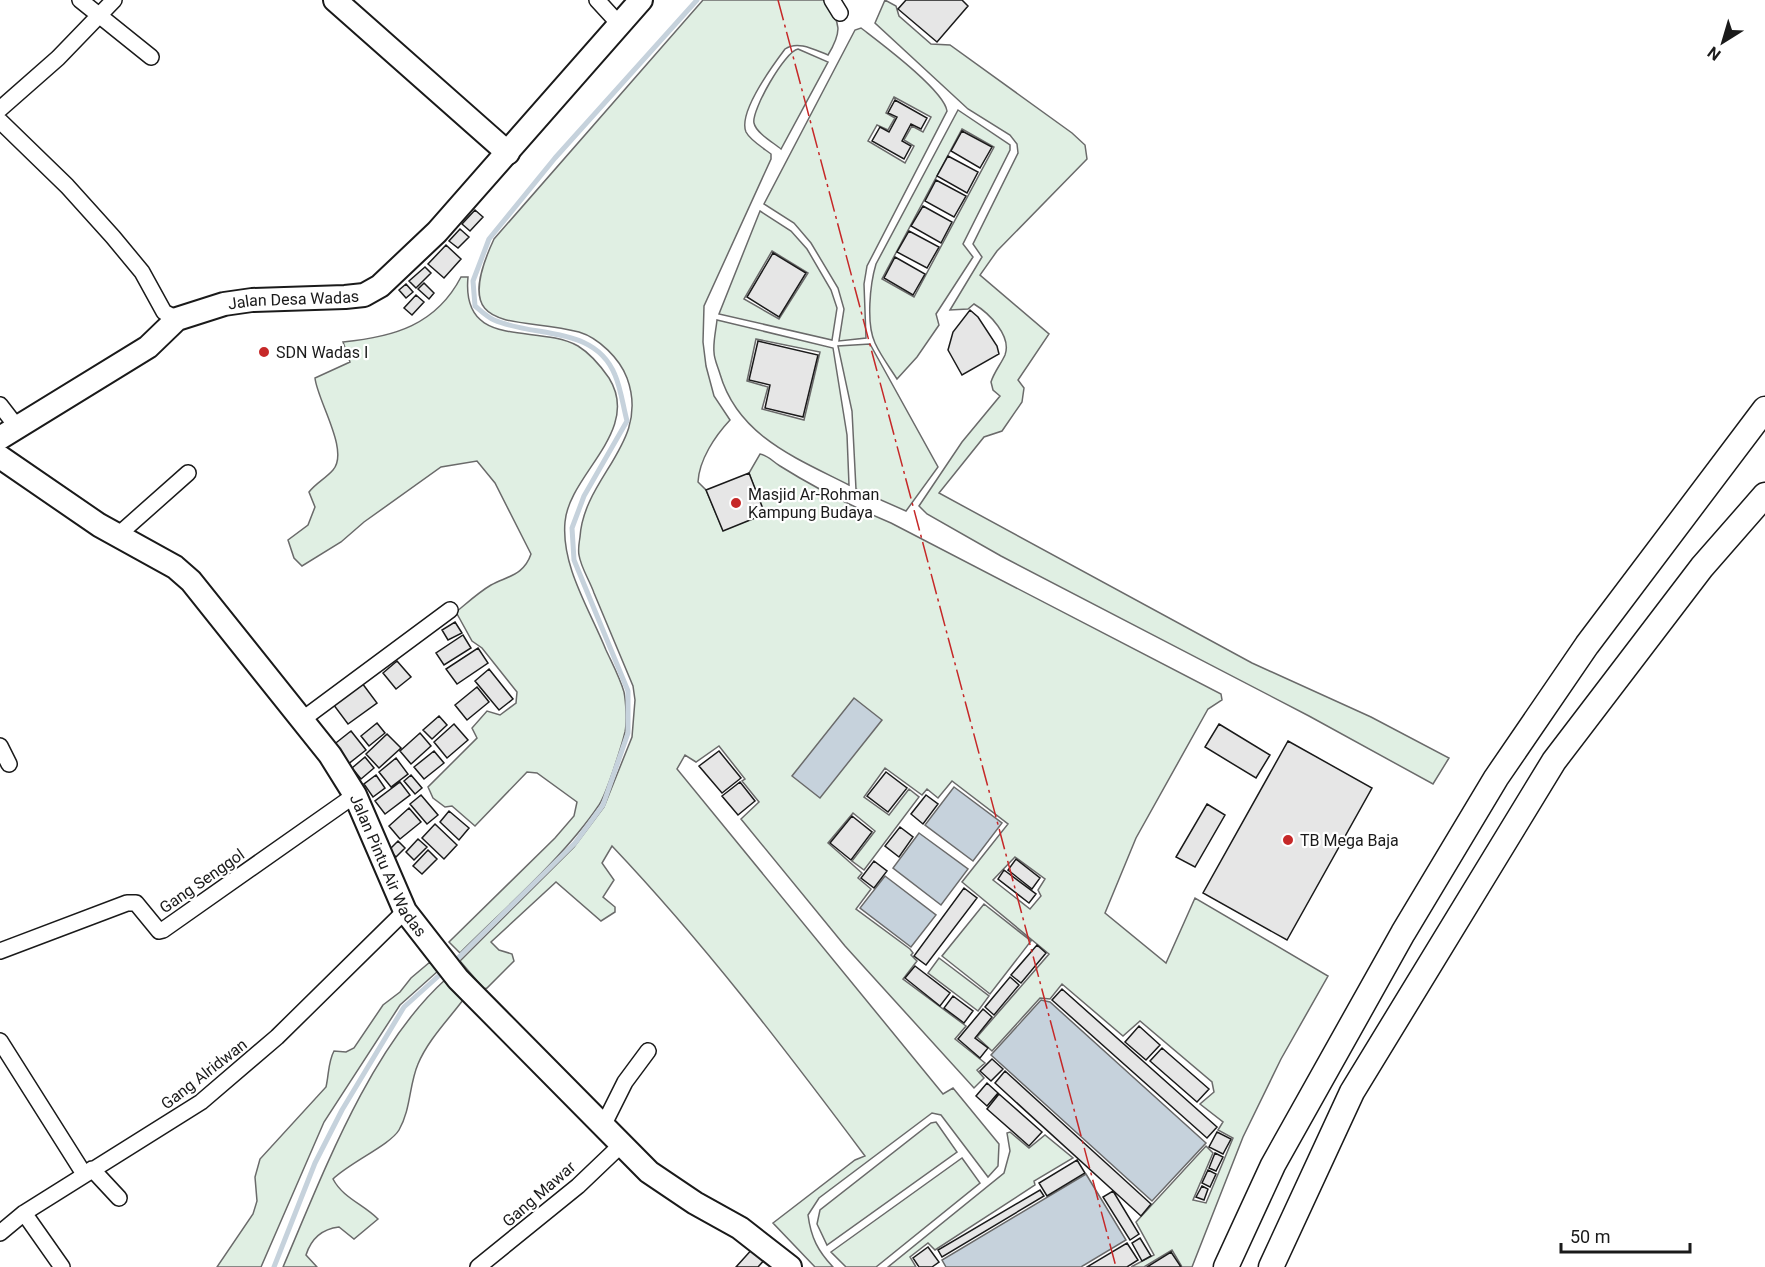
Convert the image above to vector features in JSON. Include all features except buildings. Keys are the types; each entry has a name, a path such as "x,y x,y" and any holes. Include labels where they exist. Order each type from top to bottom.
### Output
{"main road":[{"path":"335,0 507,153"},
{"name":"Jalan Desa Wadas","path":"8,433 148,347 177,319 224,304 252,300 364,295 380,286 417,253 641,0"},
{"path":"1226,1267 1273,1165 1403,933 1496,778 1587,645 1765,409"},
{"name":"Jalan Pintu Air Wadas","path":"0,457 117,536 175,567 191,581 330,754 355,795 405,911 456,977 649,1173 695,1203 740,1228 790,1267"},
{"path":"1271,1267 1352,1092 1554,761 1702,567 1765,495"}],"street":[{"path":"80,0 151,57"},
{"path":"0,109 58,58 114,0"},
{"path":"597,0 620,24"},
{"path":"0,121 68,186 142,272 164,312 177,319"},
{"path":"0,405 8,433"},
{"path":"117,536 188,472"},
{"path":"303,719 450,610"},
{"path":"0,746 9,764"},
{"name":"Gang Senggol","path":"0,951 127,903 136,903 159,931 163,930 355,795"},
{"name":"Gang Alridwan","path":"0,1233 24,1213 176,1120 238,1072 405,911"},
{"path":"0,1041 88,1172 119,1198"},
{"path":"603,1126 625,1082 648,1051"},
{"name":"Gang Mawar","path":"478,1267 578,1186 621,1145"},
{"path":"24,1213 62,1267"}],"green space":[{"path":"703,0 826,0 838,28 836,39 828,55 795,45 785,49 758,89 747,113 746,132 771,154 771,159 704,306 703,342 706,366 714,396 730,420 709,449 701,465 698,482 706,490 723,530 764,514 749,473 760,454 768,457 834,497 891,523 1221,694 1222,700 1208,709 1136,838 1105,913 1166,963 1195,898 1328,976 1281,1059 1243,1137 1192,1267 1182,1267 1172,1250 1144,1267 1131,1267 1154,1255 1136,1222 1206,1146 1213,1153 1193,1200 1206,1203 1233,1138 1218,1130 1223,1122 1200,1104 1214,1092 1212,1082 1140,1021 1123,1036 1062,984 1050,999 1040,998 992,1051 977,1037 1049,954 962,882 1008,824 952,781 938,798 927,789 922,795 885,768 864,797 889,815 909,789 919,797 864,870 852,861 875,831 853,813 828,843 862,873 858,878 871,889 856,909 913,953 911,955 917,961 903,979 966,1026 955,1039 985,1063 977,1070 984,1078 974,1088 845,946 741,819 759,802 742,781 745,779 719,746 696,762 685,755 677,769 943,1094 953,1088 999,1144 998,1166 988,1177 941,1115 932,1113 819,1198 808,1215 816,1244 833,1267 815,1267 773,1223 855,1160 865,1156 774,1036 711,958 612,846 602,863 614,880 603,897 615,907 615,912 601,921 556,882 491,942 499,950 512,954 514,961 487,988 484,989 460,961 574,847 604,807 632,737 635,700 633,686 580,560 579,551 584,515 592,496 624,441 630,422 632,401 627,378 608,350 587,335 555,327 512,321 496,316 484,307 479,293 482,271 494,239","holes":["1015,857 1045,879 1038,890 1041,896 1030,909 993,880"]},
{"path":"885,0 896,6 899,16 931,44 950,45 1072,133 1085,145 1087,159 997,251 980,275 1049,334 1018,380 1024,388 1022,402 1002,431 984,437 939,493 1252,663 1371,717 1449,758 1433,784 1309,716 1001,556 927,514 919,506 962,442 1000,396 993,390 991,382 1005,355 1006,348 998,326 974,304 968,309 950,310 982,257 973,244 1018,153 1017,144 1010,135 968,109 875,23"},
{"path":"861,28 910,67 935,91 947,111 867,266 864,284 866,338 839,341 844,309 838,288 811,243 794,223 764,204 855,30","holes":["894,97 931,117 923,132 912,126 904,140 914,146 905,163 868,141 877,125 888,130 895,118 886,113"]},
{"path":"798,49 828,62 781,149 755,127 754,116 778,70 792,52"},
{"path":"958,110 1010,145 1010,150 963,244 973,257 936,314 939,325 917,357 897,379 880,353 872,335 870,304 876,264","holes":["962,129 994,147 914,297 882,279"]},
{"path":"760,211 791,231 807,249 831,290 837,308 832,340 719,314","holes":["772,251 808,273 779,319 744,299"]},
{"path":"461,277 468,277 469,300 476,316 489,325 505,331 561,339 578,346 591,356 609,378 617,397 617,416 611,434 569,504 565,522 565,538 567,555 578,588 622,687 625,696 626,718 625,732 610,780 599,805 552,863 460,953 449,942 555,838 574,816 577,802 537,773 527,772 475,826 452,806 445,807 433,798 428,787 477,738 472,728 487,711 500,715 516,703 517,692 482,648 472,641 456,612 491,585 520,571 531,554 495,483 477,461 441,467 364,522 341,542 302,566 294,558 288,540 308,525 315,507 309,492 333,470 337,461 338,451 335,438 315,378 350,362 343,342 362,340 412,326 439,307"},
{"path":"717,320 833,348 847,435 849,485 771,443 740,414 729,395 715,360","holes":["756,339 820,352 804,420 762,409 768,387 747,381"]},
{"path":"870,344 938,467 906,511 856,489 852,411 838,346"},
{"path":"984,904 1031,941 990,994 942,956"},
{"path":"939,958 989,996 978,1011 928,973"},
{"path":"430,962 438,971 400,1005 324,1122 261,1267 217,1267 253,1214 257,1201 255,1177 260,1159 326,1087 334,1051 346,1052 354,1048 383,1005 400,992 411,978"},
{"path":"446,979 463,1000 422,1055 415,1072 406,1114 399,1130 387,1142 333,1179 342,1191 378,1219 354,1239 339,1227 327,1230 318,1236 306,1255 317,1267 283,1267 332,1153 372,1075 394,1040 419,1007"},
{"path":"936,1122 957,1152 827,1245 817,1224 820,1210 931,1123"},
{"path":"1010,1132 1029,1148 1045,1135 1073,1158 1034,1181 1035,1185 935,1250 928,1243 910,1257 916,1267 888,1267 1004,1173 1010,1151 1007,1133"},
{"path":"962,1158 980,1183 876,1267 846,1267 831,1252"}],"shaded area":[{"path":"854,698 882,720 820,798 792,776"},
{"path":"954,787 1002,823 973,861 925,825"},
{"path":"919,833 968,869 941,905 893,868"},
{"path":"885,876 936,915 911,947 860,908"},
{"path":"1041,1000 1050,1002 1206,1143 1152,1201 991,1055"},
{"path":"1086,1174 1126,1240 1081,1267 946,1267 942,1260"}],"waterway":[{"path":"453,963 575,843 603,805 628,733 628,691 574,560 572,528 584,496 627,421 617,380 606,359 579,340 510,325 489,317 475,306 473,281 489,239 555,158 697,0"},
{"path":"274,1267 315,1163 342,1110 404,1007 444,971"}],"power":[{"path":"778,0 1116,1267"}],"place":[{"name":"SDN Wadas I","path":"264,352"},
{"name":"Masjid Ar-Rohman Kampung Budaya","path":"736,503"},
{"name":"TB Mega Baja","path":"1288,840"}]}
